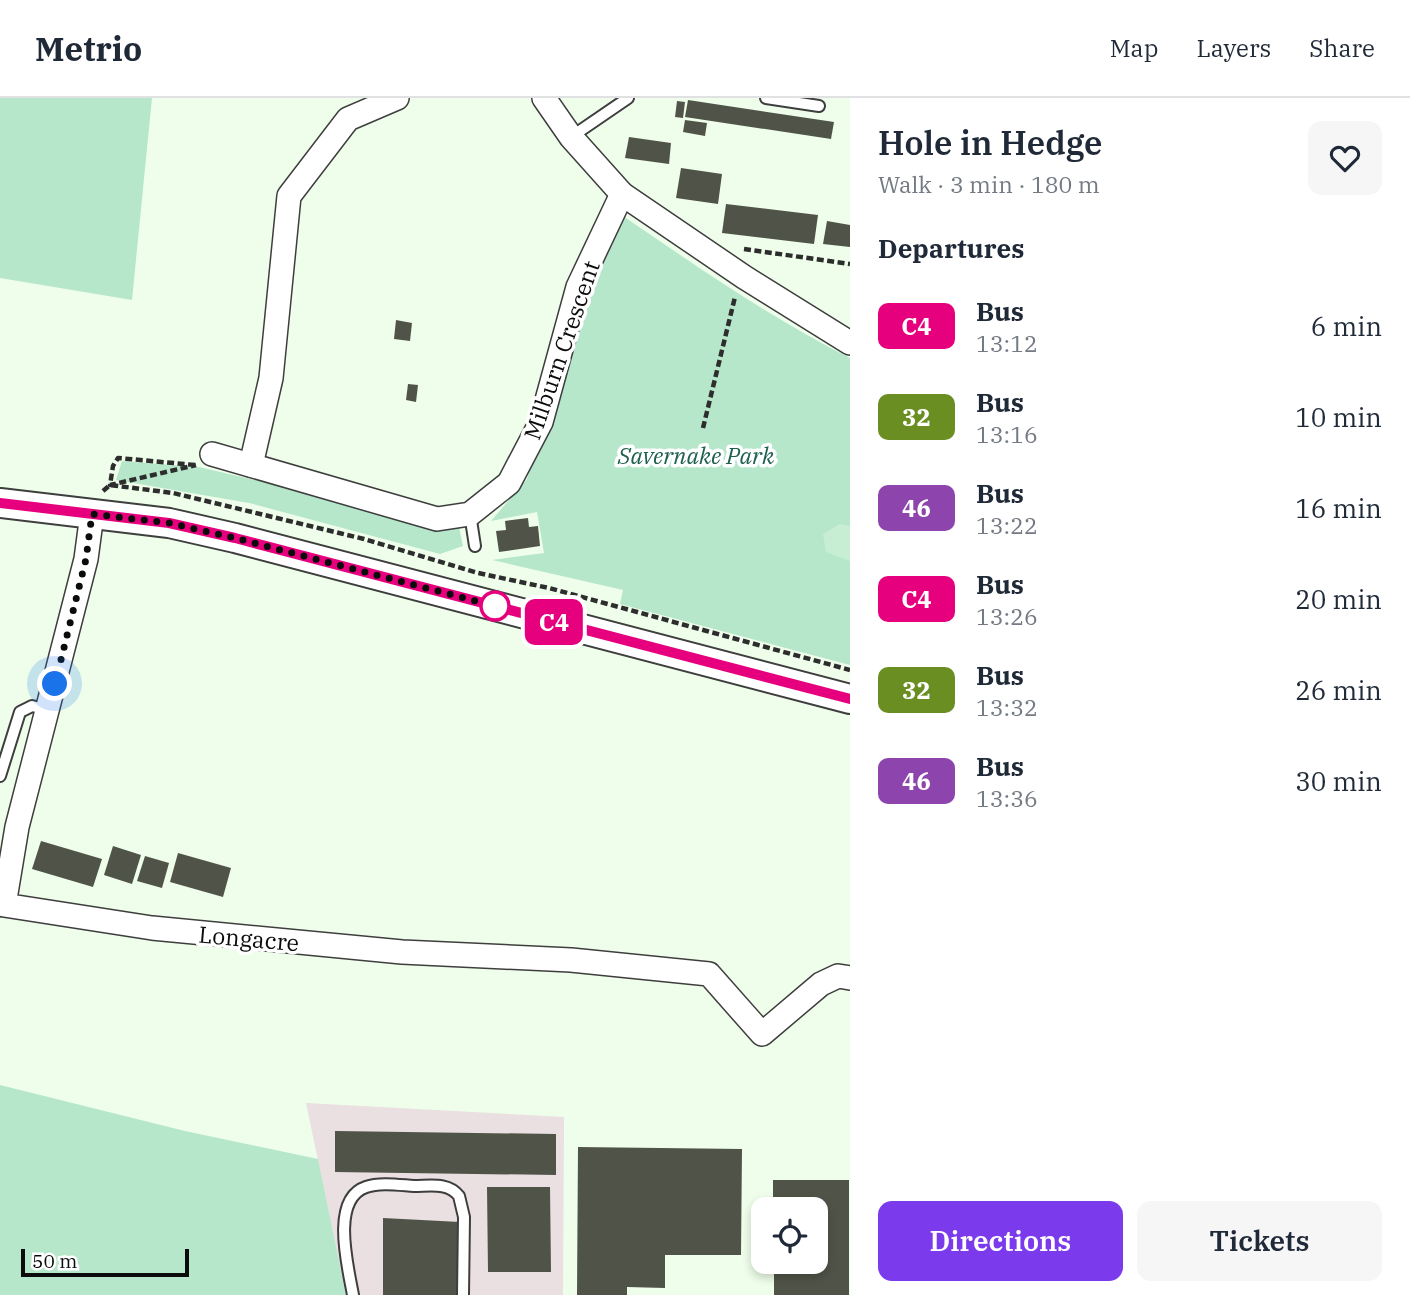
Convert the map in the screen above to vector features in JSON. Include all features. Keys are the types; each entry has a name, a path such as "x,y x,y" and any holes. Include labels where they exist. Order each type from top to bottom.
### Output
{"street":[{"path":"251,465 271,379 289,196 348,119 397,98"},
{"path":"544,98 571,137 622,194 744,277 850,342"},
{"name":"Milburn Crescent","path":"470,514 509,483 541,422 579,287 622,194"},
{"path":"205,460 251,465 437,519 470,514"},
{"path":"0,503 169,523 235,538 850,699"},
{"name":"Longacre","path":"92,514 75,606 18,827 4,905 166,930 402,952 571,960 709,974 762,1034 821,984 838,976 850,978"}],"lane":[{"path":"571,137 628,98"},
{"path":"766,98 819,107"},
{"path":"470,514 475,546"},
{"path":"0,776 20,712 32,706 48,710"},
{"path":"353,1295 347,1263 344,1210 356,1191 379,1185 447,1186 459,1196 464,1217 463,1295"}],"path":[{"path":"731,247 850,264"},
{"path":"703,428 734,299 744,277"},
{"path":"110,485 113,466 118,458 205,460"},
{"path":"92,514 101,493 110,485 205,460"},
{"path":"110,485 173,493 364,539 478,573 549,588 850,670"}],"shaded area":[{"path":"306,1103 564,1117 563,1295 346,1295"}],"green space":[{"path":"0,98 152,98 132,300 0,278"},
{"name":"Savernake Park","path":"620,214 761,308 850,358 850,665 620,604 623,590 492,560 544,553 537,512 491,521 527,479 586,287"},
{"path":"122,461 199,467 459,527 463,546 440,554 249,503 116,480"},
{"path":"840,524 850,526 850,561 826,552 823,534"},
{"path":"0,1085 185,1131 318,1159 346,1295 0,1295"}],"building":[{"path":"688,100 834,122 831,139 685,117"},
{"path":"677,101 685,102 683,118 675,117"},
{"path":"685,120 707,123 705,136 683,132"},
{"path":"629,137 671,143 669,164 625,158"},
{"path":"681,168 722,174 718,204 676,198"},
{"path":"726,204 818,215 814,244 722,233"},
{"path":"827,221 850,225 850,247 823,244"},
{"path":"396,320 412,323 410,341 394,339"},
{"path":"408,384 418,385 416,402 406,400"},
{"path":"528,518 529,527 538,526 540,546 499,552 496,531 506,530 505,521"},
{"path":"41,841 102,859 93,887 32,869"},
{"path":"113,846 141,855 132,884 104,875"},
{"path":"178,853 231,868 223,897 170,882"},
{"path":"145,856 169,863 162,888 137,881"},
{"path":"335,1131 556,1134 556,1175 335,1172"},
{"path":"578,1147 742,1149 741,1255 665,1255 665,1288 627,1287 627,1295 577,1295"},
{"path":"773,1180 849,1180 849,1295 774,1295 774,1274 828,1274 828,1197 773,1197"},
{"path":"487,1187 550,1187 551,1272 488,1272"},
{"path":"383,1218 460,1222 460,1295 383,1295"}],"bus line":[{"name":"C4","path":"0,503 169,523 235,538 850,699"}],"route":[{"path":"55,684 86,559 92,514 169,523 235,538 497,607 495,606"}]}
